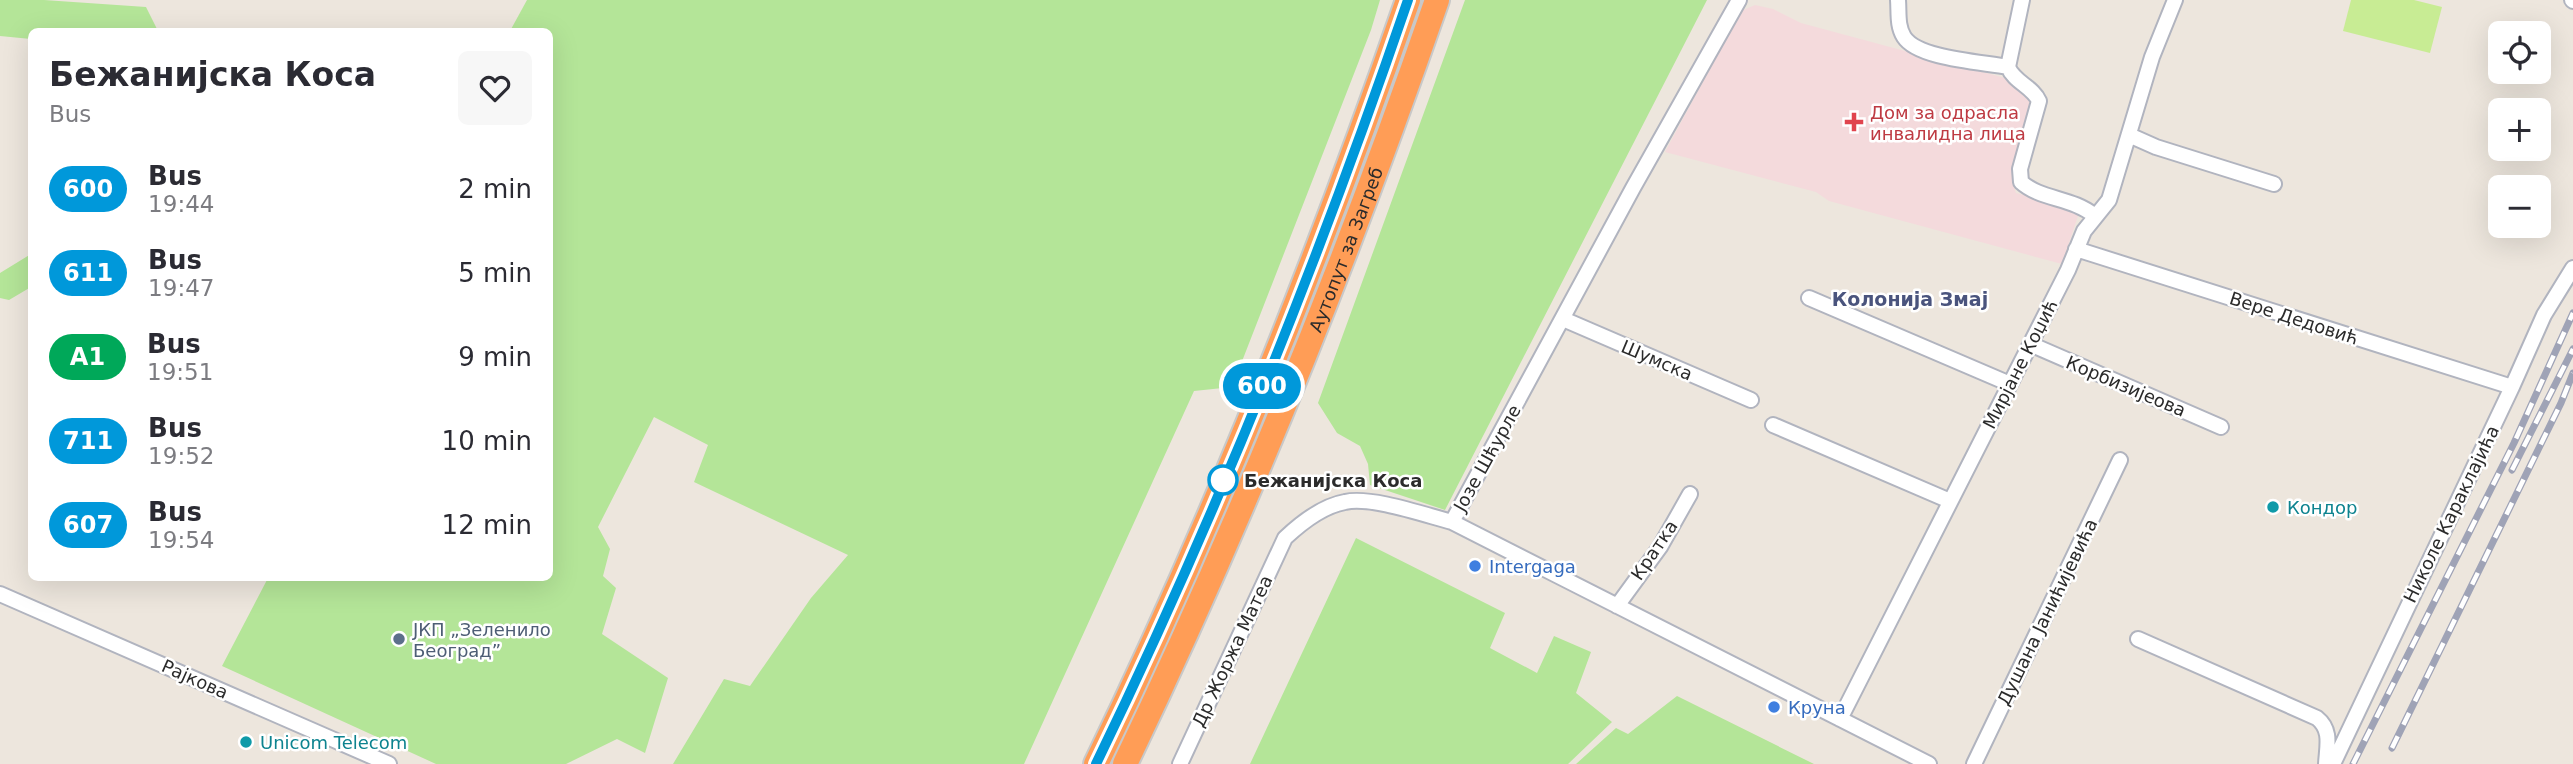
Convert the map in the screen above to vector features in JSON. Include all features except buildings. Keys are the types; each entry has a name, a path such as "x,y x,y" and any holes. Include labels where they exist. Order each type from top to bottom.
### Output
{"highway":[{"name":"Аутопут за Загреб","path":"1096,764 1186,567 1268,373 1367,116 1408,0"},
{"name":"Аутопут за Загреб","path":"1125,764 1199,603 1304,355 1398,111 1437,0"}],"street":[{"name":"Јозе Шћурле","path":"1739,0 1633,188 1452,522 1929,764"},
{"path":"1898,0 1902,32 1913,46 1936,54 2008,67"},
{"path":"2022,0 2008,67 2011,74 2034,93 2039,101 2021,169 2021,182 2033,190 2080,205 2095,216"},
{"name":"Мирјане Коџић","path":"1840,719 2030,344 2084,231 2109,200 2152,57 2175,0"},
{"path":"2129,135 2156,147 2274,184"},
{"name":"Вере Дедовић","path":"2076,249 2512,387"},
{"name":"Николе Караклајића","path":"2333,764 2544,314 2573,268"},
{"path":"1809,298 2010,384"},
{"name":"Шумска","path":"1563,319 1751,400"},
{"name":"Корбизијеова","path":"2030,344 2221,427"},
{"path":"1773,425 1950,502"},
{"name":"Душана Јанићијевића","path":"1974,764 2120,460"},
{"name":"Кратка","path":"1617,606 1660,547 1690,494"},
{"name":"Др Жоржа Матеа","path":"1180,764 1285,538 1305,520 1345,502 1385,505 1452,522"},
{"name":"Рајкова","path":"0,594 389,764"},
{"path":"2138,639 2317,718 2328,733 2326,764"}],"shaded area":[{"name":"Дом за одрасла инвалидна лица","path":"1755,5 1773,9 1801,23 2005,78 2034,98 2013,184 2016,193 2073,207 2079,213 2062,264 1829,201 1816,192 1665,152 1741,11"}],"green space":[{"path":"0,0 44,0 146,7 156,28 28,28 28,39 0,36"},
{"path":"527,0 1380,0 1371,30 1232,387 1194,391 1024,764 673,764 724,679 750,686 811,598 848,555 694,482 708,445 654,417 598,527 610,549 603,576 616,588 602,634 668,678 645,753 617,739 566,764 436,764 222,666 266,581 553,581 553,28 512,28"},
{"path":"1465,0 1707,0 1445,510 1370,485 1368,464 1360,446 1337,433 1318,403"},
{"path":"2351,0 2414,0 2442,7 2430,53 2343,31"},
{"path":"28,256 28,289 9,300 0,298 0,273"},
{"path":"1356,538 1505,613 1490,648 1537,673 1554,636 1591,652 1576,693 1612,722 1568,764 1250,764"},
{"path":"1677,696 1814,764 1576,764 1616,728 1628,734"}],"railway":[{"path":"2353,764 2514,443 2573,313"},
{"path":"2512,470 2573,349"},
{"path":"2392,748 2561,403 2573,373"}],"bus line":[{"name":"600","path":"1096,764 1222,485 1268,373 1367,116 1408,0"}],"place":[{"name":"Дом за одрасла инвалидна лица","path":"1854,122"},
{"name":"Бежанијска Коса","path":"1223,480"},
{"name":"Кондор","path":"2273,507"},
{"name":"Intergaga","path":"1475,566"},
{"name":"ЈКП „Зеленило Београд”","path":"399,639"},
{"name":"Круна","path":"1774,707"},
{"name":"Unicom Telecom","path":"246,742"}],"district":[{"name":"Колонија Змај","path":"1910,299"}]}
